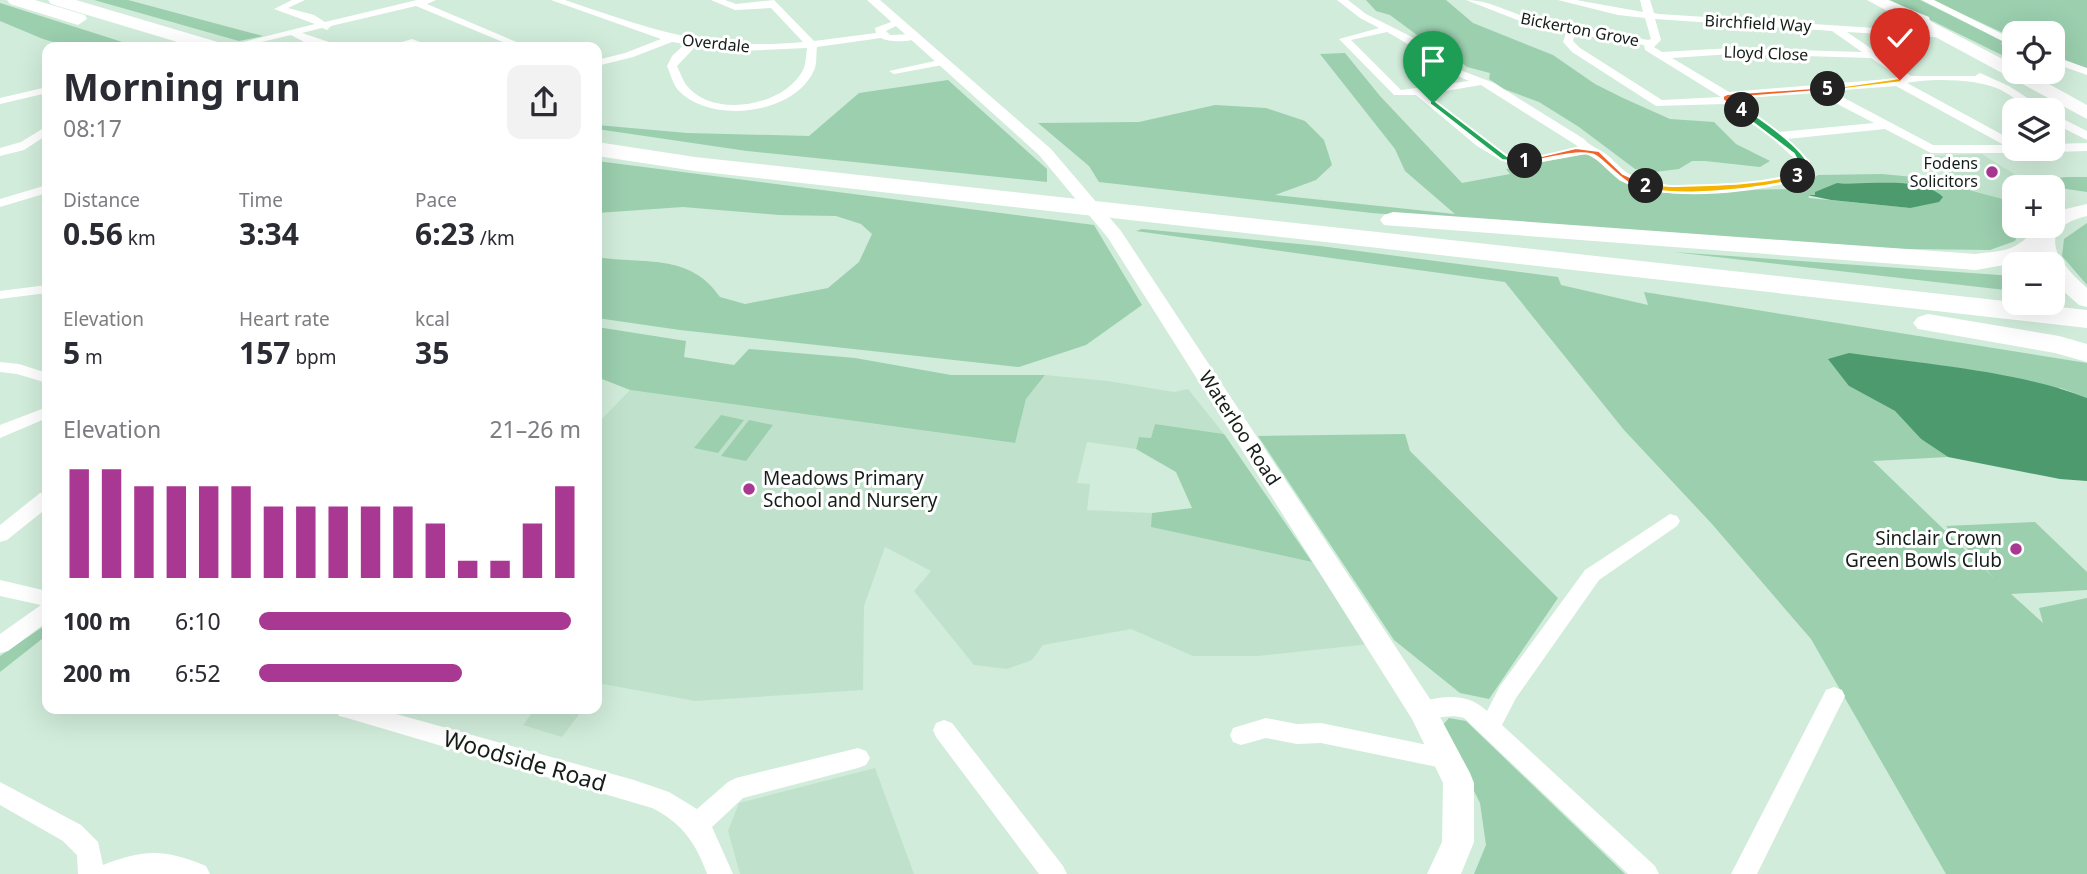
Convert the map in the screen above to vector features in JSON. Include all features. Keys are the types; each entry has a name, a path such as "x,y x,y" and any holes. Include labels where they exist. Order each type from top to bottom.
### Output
{"highway":[{"path":"16,0 152,42"},
{"path":"57,0 197,42"},
{"path":"602,139 815,169 1092,203 1223,224 1906,319 2006,335 2087,353"},
{"path":"602,150 695,164 2002,298"},
{"path":"1092,203 1943,262 2006,259 2022,254 2039,238"},
{"path":"1223,224 2087,319"},
{"path":"2065,301 2084,300"}],"main road":[{"path":"1875,0 2002,65"},
{"path":"2035,84 2087,113"},
{"path":"2065,215 2087,210"},
{"path":"2065,280 2084,300"}],"street":[{"path":"300,0 279,9 311,17 325,24 331,31 369,19"},
{"path":"249,42 431,0"},
{"name":"Overdale","path":"556,0 672,38 719,46 764,48 812,45 882,35 899,39 915,37"},
{"path":"693,43 676,58 672,66 675,81 695,98 722,107 741,108 768,104 788,94 806,74 813,53 812,45 771,3 735,7 716,0"},
{"name":"Waterloo Road","path":"873,0 1045,152 1115,234 1422,711 1447,759 1459,783 1458,842 1444,874"},
{"path":"1342,0 1363,16 1413,42 1456,72 1482,82 1580,142 1587,150 1601,156 1620,175 1644,185 1668,189 1734,187 1777,183 1803,174 1804,161 1777,136 1727,98 1649,48 1648,43 1656,40 1645,0"},
{"name":"Bickerton Grove","path":"1471,0 1523,19 1573,31 1648,43"},
{"name":"Birchfield Way","path":"1563,0 1650,16 1947,35"},
{"path":"1927,0 2002,38"},
{"path":"412,3 510,42"},
{"name":"Overdale","path":"882,35 879,30 899,22"},
{"path":"1833,27 1903,81 2002,139"},
{"path":"1389,29 1344,39 1394,90 1419,92 1482,82"},
{"path":"1573,31 1568,36 1568,42 1576,50 1651,100 1666,104 1903,81 1980,77 2021,98"},
{"path":"292,32 317,42"},
{"path":"602,62 629,55 672,38"},
{"path":"676,58 719,46"},
{"name":"Lloyd Close","path":"1661,55 1732,51 1871,55"},
{"path":"894,71 944,62"},
{"path":"2065,64 2087,72"},
{"path":"1820,90 1931,149 2002,149"},
{"path":"0,101 42,91"},
{"path":"1419,92 1505,164 1587,150"},
{"path":"2065,124 2087,136"},
{"path":"1777,136 1884,126"},
{"path":"0,152 11,151 32,142 42,134"},
{"path":"2065,148 2087,147"},
{"path":"0,204 42,191"},
{"path":"0,295 42,290"},
{"path":"0,367 19,369 42,376"},
{"path":"0,432 42,414"},
{"path":"0,535 9,519 42,501"},
{"path":"1489,728 1508,692 1592,575 1670,521"},
{"path":"0,588 42,598"},
{"path":"0,645 42,615"},
{"path":"1744,874 1834,696"},
{"path":"1422,711 1461,705 1472,711 1646,874"},
{"name":"Woodside Road","path":"364,714 619,787 666,804 681,811 697,825 709,845 720,874"},
{"path":"1241,735 1266,728 1297,734 1321,733 1447,759"},
{"path":"944,730 1054,874"},
{"path":"697,825 737,789 858,758"},
{"path":"0,793 72,832 89,850 91,874"},
{"path":"110,874 145,861 164,862 197,874"}],"shaded area":[{"path":"94,0 128,0 263,36 239,41"},
{"path":"1366,0 1446,0 1473,23 1553,55 1595,84 1623,98 1670,119 1714,122 1736,144 1770,161 1760,167 1692,161 1679,169 1655,172 1635,169 1579,127 1539,102 1504,89 1489,79 1490,73 1467,67 1443,48 1421,38 1390,15 1376,11"},
{"path":"1890,0 1920,0 2002,41 2002,55"},
{"path":"1932,0 2087,0 2087,69 2065,60 2065,21 2002,21 2002,32"},
{"path":"0,3 122,42 53,42 0,21"},
{"path":"1345,53 1380,96 1462,183 1510,174 1506,169 1590,153 1620,181 1651,191 1794,189 1818,175 1882,174 1924,178 2002,199 2002,238 2016,238 2015,241 1990,250 1833,248 1372,213 1099,182 1089,166 1038,123 1139,122 1215,105 1266,108 1305,121 1324,140 1332,165 1316,180 1275,195 1455,214 1405,171 1395,149 1320,54","holes":["1837,183 1920,186 1910,208 1809,198 1808,195 1815,195"]},
{"path":"948,80 1047,169 1047,182 747,151 602,130 602,125 687,133 809,136 859,93"},
{"path":"1982,154 2016,175 2002,175 2002,199 1958,186 1951,179 1955,179 1924,156"},
{"path":"602,162 1094,225 1142,305 1086,345 1019,367 680,330 602,319 602,258 648,261 680,267 708,283 720,297 745,304 828,288 859,262 872,234 861,224 836,216 779,215 683,207 602,213"},
{"path":"2065,177 2087,177 2087,192 2065,189"},
{"path":"1837,183 1907,184 1933,190 1943,197 1939,202 1910,208 1807,195 1815,195 1815,192"},
{"path":"2087,223 2087,285 2065,259 2065,252 2062,252 2064,239"},
{"path":"1142,229 1320,246 1558,277 1561,285 1648,305 1644,292 2087,363 2087,398 2061,388 1849,386 1895,411 1921,439 1948,457 1873,461 1993,577 1946,526 2035,522 2087,572 2087,590 2011,594 2043,623 2039,608 2087,598 2087,874 1946,874 1811,639 1712,524 1624,430 1505,282 1136,231"},
{"path":"1673,252 2002,275 2002,290"},
{"path":"602,328 686,341 684,357 734,365 749,349 855,358 951,375 1045,375 1026,399 1015,443 630,390 602,379"},
{"path":"1849,353 2001,375 2032,381 2087,398 2087,481 2060,479 1948,457 1921,439 1895,411 1849,386 1828,359"},
{"path":"1045,375 1108,381 1174,392 1188,389 1224,434 1155,424 1151,438 1139,437 1136,449 1087,442 1077,483 1090,484 1087,510 1152,513 1152,527 1312,562 1370,644 1258,656 1193,656 1131,629 1043,645 1032,660 1007,669 974,665 914,591 931,571 885,547 864,606 863,690 695,701 602,685 602,419 630,390 1014,443 1026,399"},
{"path":"721,415 744,420 718,453 694,448"},
{"path":"749,420 773,425 746,461 721,456"},
{"path":"1155,424 1224,434 1312,562 1151,527 1152,513 1192,508 1176,472 1136,449 1139,437 1151,438"},
{"path":"1405,434 1410,451 1558,598 1489,699 1460,693 1394,640 1258,436"},
{"path":"42,627 42,639 0,672 0,656"},
{"path":"531,714 579,714 562,737 523,725"},
{"path":"1449,718 1466,721 1625,874 1474,874 1486,845 1480,803 1442,726"},
{"path":"875,768 914,874 740,874 728,831 739,803"}],"place":[{"name":"Fodens Solicitors","path":"1992,172"},
{"name":"Meadows Primary School and Nursery","path":"749,489"},
{"name":"Sinclair Crown Green Bowls Club","path":"2016,549"}],"route":[{"path":"1433,103 1486,147 1508,160 1517,162 1587,150 1596,152 1620,175 1651,187 1734,187 1793,179 1803,174 1806,168 1797,152 1727,100 1727,96 1898,83 1900,80"}]}
